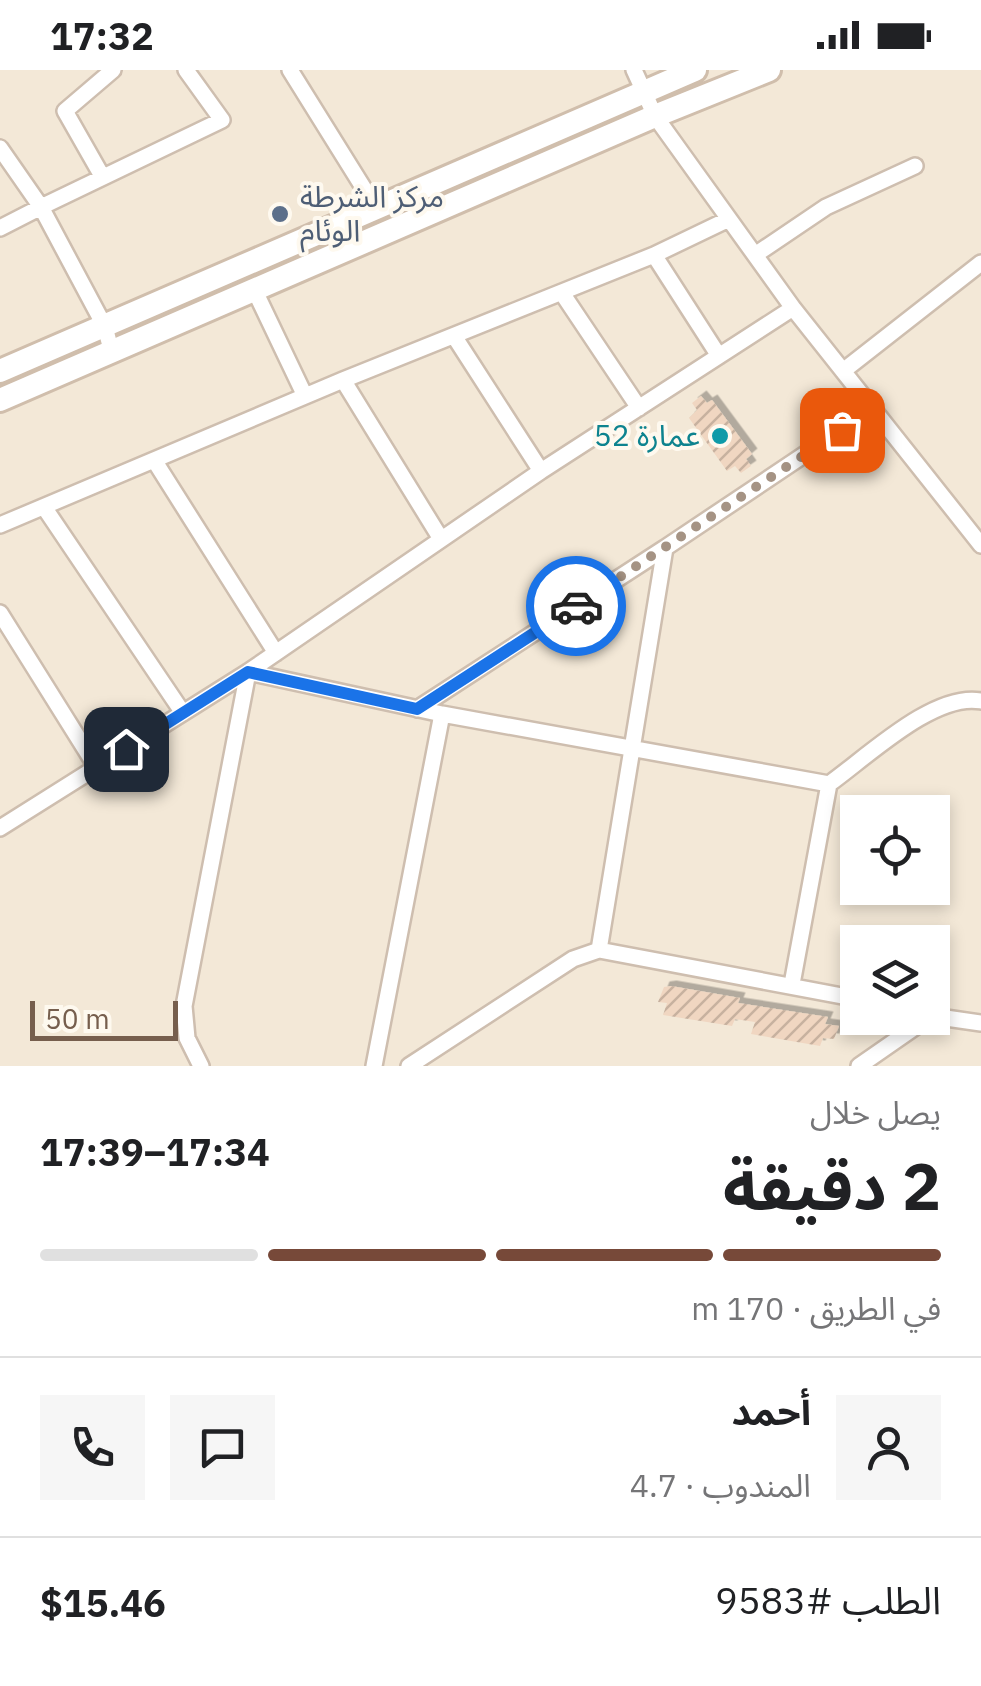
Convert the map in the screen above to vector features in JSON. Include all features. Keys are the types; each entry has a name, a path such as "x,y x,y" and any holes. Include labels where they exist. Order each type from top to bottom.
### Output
{"main road":[{"path":"0,371 376,208 638,81 695,70"},
{"path":"0,400 769,70"}],"street":[{"path":"102,176 65,111 112,70"},
{"path":"0,228 222,120 186,70"},
{"path":"290,70 376,208"},
{"path":"638,81 655,116 793,308 980,543"},
{"path":"0,148 41,206 105,327 112,353"},
{"path":"755,255 826,207 915,166"},
{"path":"0,526 304,396 654,255 729,219"},
{"path":"654,255 719,356"},
{"path":"843,371 978,273"},
{"path":"254,289 304,396"},
{"path":"562,293 639,408"},
{"path":"0,828 248,672 541,471 793,308"},
{"path":"454,336 541,471"},
{"path":"343,380 441,539"},
{"path":"417,709 871,410"},
{"path":"154,460 276,653"},
{"path":"44,507 183,713"},
{"path":"599,950 665,548"},
{"path":"0,613 96,768"},
{"path":"248,672 632,751 829,784"},
{"path":"201,1066 187,1038 184,1006 248,672"},
{"path":"792,984 829,784 926,714 954,700 981,701"},
{"path":"374,1066 442,714"},
{"path":"409,1066 573,960 599,950 840,995"},
{"path":"950,1019 981,1022"},
{"path":"860,1066 904,1035"}],"shaded area":[{"path":"0,70 981,70 981,1066 0,1066"}],"building":[{"name":"عمارة 52","path":"701,396 707,403 712,400 752,454 746,459 751,466 741,473 735,466 727,471 689,418 697,410 692,403"},
{"path":"664,987 740,998 738,1003 828,1017 825,1024 839,1026 834,1039 823,1038 820,1046 751,1034 755,1022 735,1019 732,1026 663,1015 667,1003 658,1002"}],"way so far":[{"path":"576,606 842,430"}],"place":[{"name":"مركز الشرطة الوئام","path":"280,214"},
{"name":"عمارة 52","path":"720,436"}],"route":[{"path":"126,749 248,672 417,709 576,606"}]}
